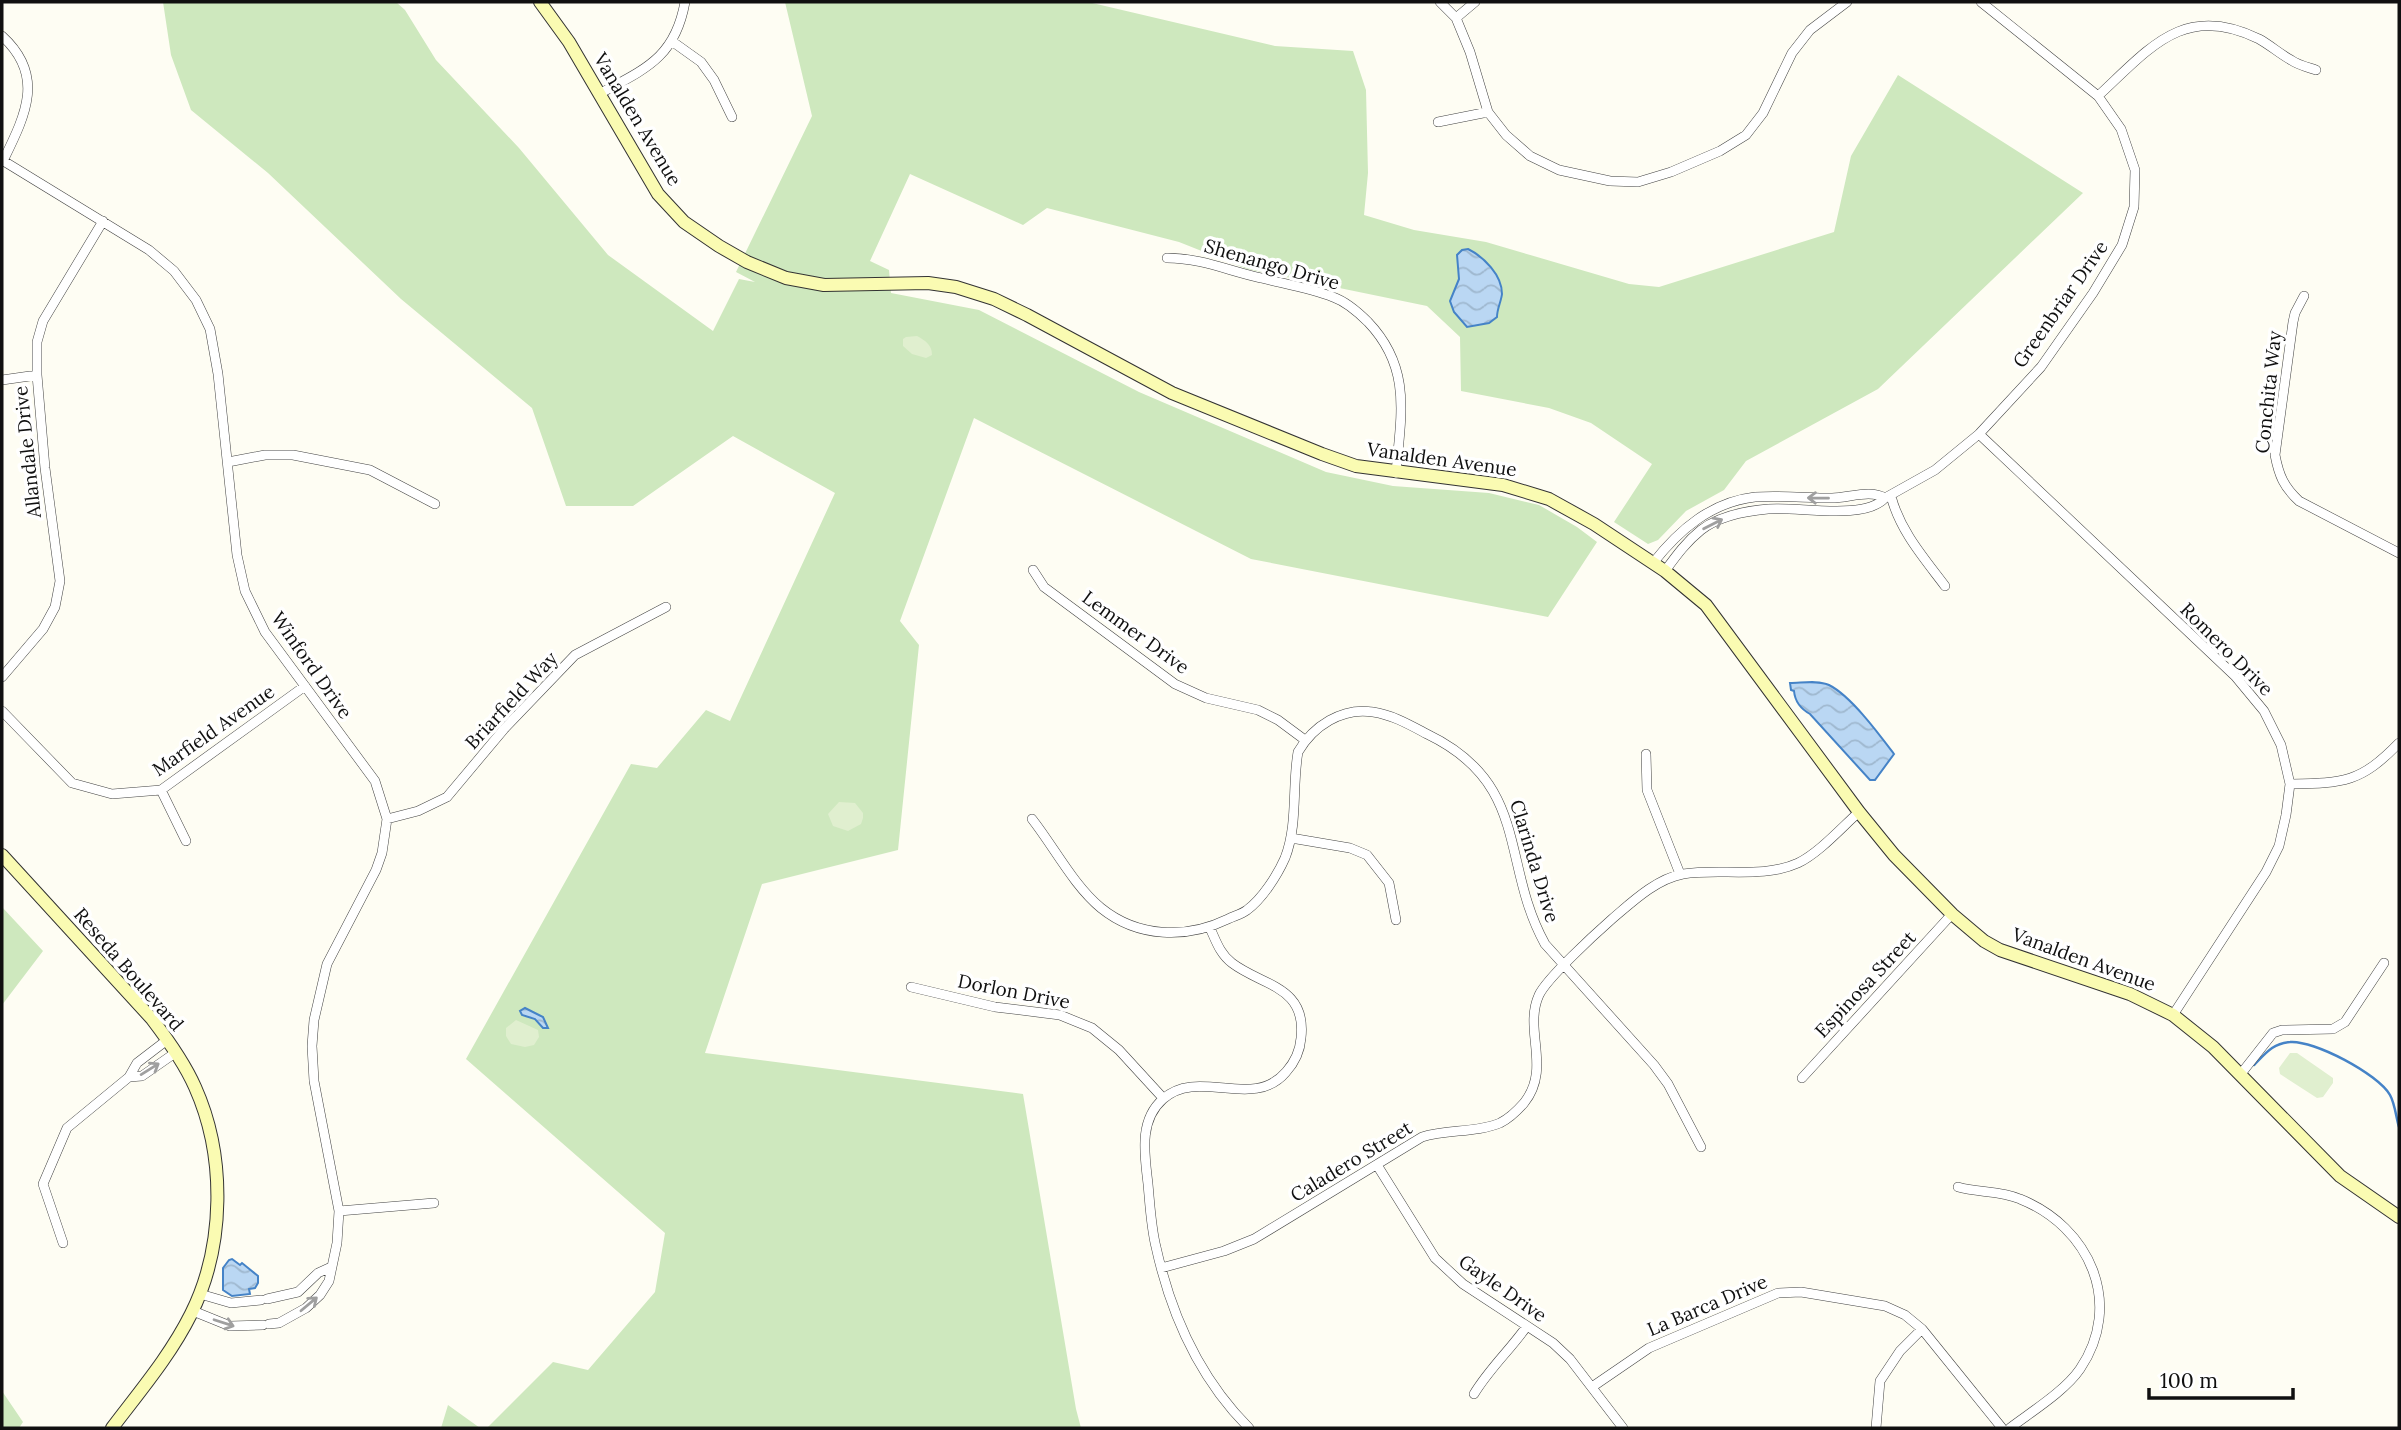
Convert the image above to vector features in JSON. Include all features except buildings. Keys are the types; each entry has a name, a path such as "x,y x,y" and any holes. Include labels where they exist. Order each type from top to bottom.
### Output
{"main road":[{"name":"Vanalden Avenue","path":"540,2 569,42 658,194 684,222 719,246 754,265 786,278 824,285 928,283 956,287 1027,315 1172,393 1356,466 1503,485 1549,499 1594,524 1665,571 1706,605 1859,812 1894,855 1952,915 1984,941 2008,953 2130,994 2173,1014 2240,1075 2340,1176 2399,1217"},
{"name":"Reseda Boulevard","path":"2,855 152,1019 187,1070 202,1105 210,1135 217,1175 214,1244 200,1294 170,1350 112,1428"}],"street":[{"path":"599,94 643,70 673,42 685,2"},
{"path":"1440,2 1455,18 1470,52 1488,112 1496,125 1530,156 1559,170 1610,181 1638,182 1671,172 1720,151 1746,135 1763,113 1792,53 1810,30 1847,2"},
{"path":"1455,18 1475,2"},
{"name":"Greenbriar Drive","path":"1665,571 1694,537 1721,519 1743,512 1770,509 1847,510 1880,504 1935,470 1979,434 2041,367 2093,293 2122,245 2134,207 2135,170 2120,129 2098,96 1981,2"},
{"path":"2098,96 2152,46 2189,27 2221,25 2238,30 2262,41 2293,62 2315,70"},
{"path":"2,36 21,57 29,93 27,106 2,161"},
{"path":"673,42 701,62 714,80 733,117"},
{"path":"1438,122 1488,112"},
{"name":"Winford Drive","path":"2,161 149,250 174,271 196,300 210,330 228,462 237,555 245,591 265,632 375,780 387,818 382,853 376,870 327,964 314,1020 314,1082 339,1211 337,1243 329,1281 320,1295 306,1308 279,1323 230,1326 193,1311"},
{"name":"Allandale Drive","path":"2,677 43,629 55,607 60,580 37,375 37,342 43,321 103,221"},
{"name":"Shenango Drive","path":"1167,258 1196,259 1245,275 1317,291 1356,310 1379,334 1400,379 1402,402 1396,473"},
{"name":"Conchita Way","path":"2304,296 2293,322 2276,455 2279,476 2287,490 2299,501 2399,553"},
{"path":"2,380 37,375"},
{"name":"Romero Drive","path":"1979,434 2235,676 2264,711 2281,746 2290,784 2279,846 2266,872 2173,1014"},
{"path":"228,462 265,455 293,455 370,470 435,504"},
{"path":"1653,563 1683,528 1717,508 1742,500 1768,497 1837,498 1872,494 1888,497 1908,536 1945,586"},
{"name":"Lemmer Drive","path":"1033,570 1044,587 1175,684 1206,698 1258,710 1278,720 1305,740"},
{"name":"Briarfield Way","path":"387,818 418,811 447,797 504,729 575,656 666,607"},
{"name":"Marfield Avenue","path":"2,711 72,783 112,794 161,790 305,686"},
{"name":"Clarinda Drive","path":"1305,740 1318,727 1340,715 1365,710 1387,714 1455,750 1475,767 1494,791 1506,815 1535,926 1545,944 1668,1084 1701,1147"},
{"path":"1032,819 1089,896 1102,909 1122,921 1157,932 1181,933 1210,928 1247,910 1270,883 1284,859 1291,838 1298,752 1305,740"},
{"path":"2290,784 2337,783 2358,777 2398,748"},
{"path":"1646,754 1647,790 1680,874"},
{"path":"161,790 187,841"},
{"name":"Caladero Street","path":"1161,1268 1224,1251 1254,1239 1422,1137 1439,1131 1488,1127 1502,1122 1517,1112 1529,1097 1536,1079 1538,1061 1534,1018 1538,997 1547,982 1610,921 1649,889 1680,874 1788,866 1812,854 1859,812"},
{"path":"1291,838 1350,848 1367,855 1389,883 1396,920"},
{"name":"Espinosa Street","path":"1802,1078 1952,915"},
{"path":"1210,928 1218,948 1230,962 1286,993 1296,1006 1301,1020 1302,1037 1293,1064 1267,1087 1249,1090 1188,1087 1163,1098 1146,1128 1144,1148 1155,1245 1170,1299 1194,1354 1209,1380 1249,1428"},
{"path":"2240,1075 2273,1033 2282,1030 2333,1028 2345,1022 2384,963"},
{"name":"Dorlon Drive","path":"911,988 995,1007 1060,1014 1093,1028 1119,1050 1163,1098"},
{"path":"63,1243 43,1184 67,1128 128,1077 136,1063 167,1040"},
{"path":"128,1077 142,1076 175,1053"},
{"name":"Gayle Drive","path":"1377,1165 1435,1258 1463,1284 1553,1343 1570,1359 1623,1428"},
{"path":"1958,1187 1978,1192 2000,1192 2034,1205 2062,1224 2082,1245 2095,1273 2100,1310 2087,1357 2071,1380 2010,1428"},
{"path":"339,1211 435,1203"},
{"path":"200,1294 231,1303 298,1292 318,1273 331,1267"},
{"name":"La Barca Drive","path":"1592,1387 1649,1348 1778,1293 1801,1292 1885,1306 1905,1315 1922,1329 2002,1428"},
{"path":"1474,1394 1527,1326"},
{"path":"1876,1428 1880,1381 1900,1351 1922,1329"}],"green space":[{"path":"163,2 396,2 405,10 436,60 519,148 608,255 713,331 739,279 755,282 736,272 812,116 785,2 1088,2 1275,46 1353,51 1366,90 1368,173 1364,215 1414,230 1486,242 1629,284 1659,287 1834,232 1851,156 1898,75 2083,193 1878,389 1746,461 1724,490 1686,511 1658,540 1648,544 1614,522 1652,464 1591,423 1549,408 1461,391 1460,337 1427,306 1247,269 1179,242 1047,208 1023,225 910,174 870,261 889,270 891,293 979,310 1139,392 1326,472 1393,486 1489,493 1539,505 1597,542 1548,617 1251,559 974,418 900,621 919,645 898,850 762,884 705,1053 1023,1094 1081,1428 487,1428 553,1362 588,1370 655,1292 665,1233 466,1059 631,764 657,768 706,710 730,721 835,493 733,436 633,506 566,506 532,408 401,299 268,173 191,110 171,55"},
{"path":"917,336 928,344 932,355 926,358 912,354 903,346 903,339"},
{"path":"839,802 855,803 863,813 861,824 848,831 833,826 828,814"},
{"path":"2,907 43,951 2,1005"},
{"path":"516,1020 538,1030 539,1037 534,1045 525,1047 511,1044 506,1036 506,1028"},
{"path":"2290,1053 2297,1053 2333,1078 2333,1083 2323,1097 2317,1098 2280,1074 2279,1068"},
{"path":"2,1391 23,1422 19,1428 2,1428"},
{"path":"448,1405 480,1428 441,1428"}],"water":[{"path":"1468,249 1491,267 1499,280 1502,294 1497,317 1489,323 1467,327 1454,312 1450,301 1459,279 1457,255"},
{"path":"1790,683 1825,683 1837,690 1864,716 1894,754 1875,780 1870,780 1801,707"},
{"path":"525,1008 543,1017 548,1028 543,1028 535,1019 522,1015 520,1011"},
{"path":"232,1259 240,1265 242,1263 258,1276 255,1288 249,1289 250,1294 232,1296 223,1290 223,1268"}],"waterway":[{"path":"2254,1065 2270,1050 2284,1043 2301,1043 2329,1052 2359,1068 2383,1087 2392,1099 2399,1127"}]}
